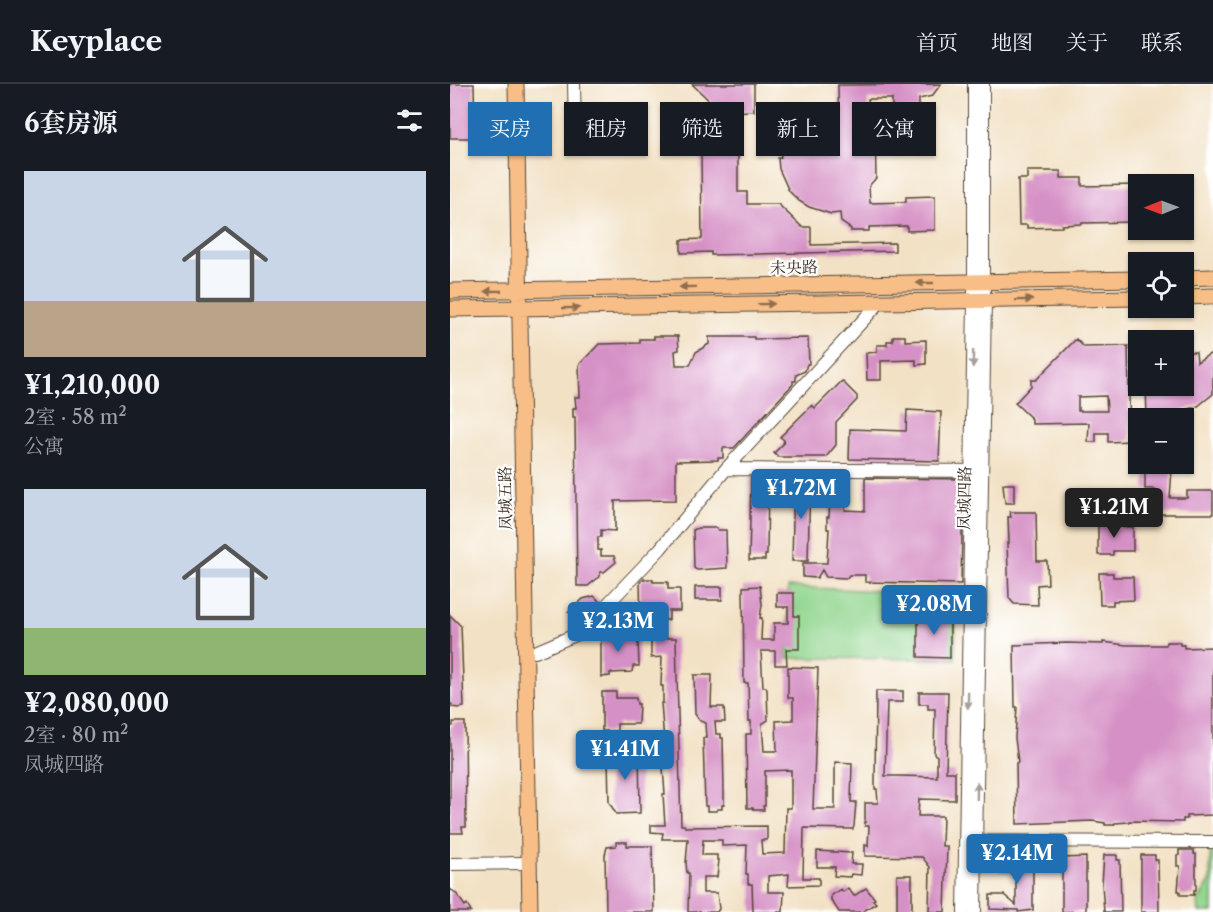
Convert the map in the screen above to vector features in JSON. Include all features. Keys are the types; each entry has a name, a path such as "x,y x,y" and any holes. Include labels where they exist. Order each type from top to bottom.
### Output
{"main road":[{"name":"凤城五路","path":"516,84 535,652 539,912"},
{"name":"凤城五路","path":"524,290 525,84"},
{"path":"1194,278 1213,277"},
{"name":"未央路","path":"450,291 1128,279"},
{"path":"1194,297 1213,297"},
{"path":"450,309 1128,298"},
{"name":"凤城五路","path":"525,308 530,912"}],"street":[{"path":"574,84 574,102"},
{"name":"凤城四路","path":"974,84 980,300 971,841 975,912"},
{"name":"凤城四路","path":"979,283 984,84"},
{"path":"535,652 580,633 660,549 726,469 880,302"},
{"path":"726,469 976,471"},
{"path":"971,841 1213,842"},
{"name":"凤城四路","path":"964,912 971,841"},
{"path":"450,864 529,863"}],"green space":[{"path":"788,587 956,594 955,659 787,658"},
{"path":"1210,846 1213,846 1213,912 1199,912 1198,901 1210,882"}],"building":[{"path":"450,84 474,84 474,102 468,102 468,138 450,138"},
{"path":"692,84 754,84 754,111 744,111 744,102 711,102"},
{"path":"941,84 932,96 919,99 919,102 868,99 868,102 852,102 852,156 876,156 876,178 869,186 870,203 906,202 906,197 935,196 935,230 907,231 907,226 869,227 869,231 851,231 841,222 840,213 831,214 809,207 789,191 779,169 778,158 781,156 840,156 838,85"},
{"path":"701,156 738,156 738,192 747,192 747,204 778,204 802,227 811,227 811,245 895,243 895,251 711,255 711,252 681,253 681,240 702,239"},
{"path":"1027,171 1061,171 1061,178 1082,178 1082,186 1128,185 1128,222 1082,223 1062,225 1062,227 1027,228 1027,225 1019,225 1018,179 1027,179"},
{"path":"654,336 678,336 679,350 675,351 676,365 690,365 696,352 709,344 709,337 808,338 809,364 805,371 796,375 796,381 793,381 793,384 734,448 723,448 723,458 676,461 676,500 615,501 615,531 601,530 601,537 598,537 598,550 601,550 601,556 614,556 616,562 604,572 600,572 600,576 588,586 577,586 573,408 576,408 575,397 580,397 579,365 599,344 640,343 640,339 654,339"},
{"path":"893,336 905,336 905,341 926,340 926,364 916,365 916,360 881,361 881,380 867,380 866,353 877,352 877,345 887,345 887,341 893,341"},
{"path":"1076,339 1084,347 1128,346 1128,441 1108,442 1108,433 1096,433 1096,442 1088,442 1089,423 1032,424 1032,419 1015,403 1031,386 1031,380 1036,380","holes":["1106,396 1107,411 1078,411 1078,397"]},
{"path":"1194,352 1196,352 1197,362 1213,352 1213,394 1198,406 1191,408 1147,408 1146,396 1194,396"},
{"path":"842,381 857,396 857,400 836,422 836,445 826,457 778,457 774,453 783,444 784,440 780,437 812,405 815,408"},
{"path":"907,410 941,412 939,461 849,459 850,429 906,431"},
{"path":"1145,474 1172,474 1170,498 1187,498 1187,491 1213,491 1213,514 1155,514 1155,489 1145,489"},
{"path":"751,477 768,479 767,555 765,555 765,560 749,560"},
{"path":"794,478 809,478 810,480 808,561 792,561"},
{"path":"830,478 847,478 845,510 865,511 865,478 963,479 961,584 865,582 865,575 849,575 847,578 826,577 822,570 817,578 803,577 803,563 827,563"},
{"path":"1003,484 1014,484 1014,503 1005,503"},
{"path":"1010,512 1036,512 1037,561 1047,561 1048,584 1037,585 1038,605 1014,604 1009,598 1007,543 1009,543 1008,517 1011,517"},
{"path":"1098,524 1133,527 1133,551 1113,551 1113,555 1098,555"},
{"path":"698,528 726,530 727,568 697,570 694,568 693,530"},
{"path":"1099,573 1113,573 1113,577 1133,577 1134,600 1113,601 1113,605 1100,605"},
{"path":"643,579 668,582 668,589 680,589 680,611 669,611 669,620 654,620 654,624 641,624 640,582"},
{"path":"760,586 761,640 774,640 774,623 788,623 788,607 777,607 777,593 794,593 794,616 799,616 799,649 786,649 787,665 775,665 775,651 761,651 763,687 767,690 768,720 762,724 764,751 777,751 776,721 793,720 793,698 788,698 788,667 818,668 813,809 835,809 835,762 852,763 851,802 856,802 854,826 853,829 804,828 803,878 819,878 819,885 788,886 789,874 768,876 768,892 784,892 783,912 753,912 752,884 748,884 748,874 746,874 747,845 722,846 722,840 703,840 702,855 717,855 717,860 719,860 717,877 703,877 703,893 717,893 719,909 717,912 688,912 689,873 687,873 686,863 688,839 662,839 663,833 651,832 651,825 665,825 663,768 665,768 665,754 662,754 662,741 664,741 661,703 663,703 662,657 651,658 651,638 676,638 681,825 685,827 767,826 767,840 761,840 762,854 785,853 786,808 791,808 791,770 765,771 764,810 747,808 746,734 751,734 751,721 749,721 748,683 744,683 743,587"},
{"path":"695,587 722,587 722,600 695,600"},
{"path":"594,596 599,601 593,607 569,612 583,599"},
{"path":"918,614 950,614 950,658 918,657"},
{"path":"450,615 461,626 464,707 459,708 452,707 450,704"},
{"path":"601,629 611,629 611,634 631,634 633,640 638,640 639,666 633,666 632,672 610,673 610,676 601,677"},
{"path":"1103,642 1126,645 1166,645 1166,642 1180,642 1184,648 1213,647 1213,815 1187,816 1183,822 1129,821 1114,825 1092,821 1017,824 1016,763 1018,762 1015,738 1017,707 1015,707 1014,645 1103,644"},
{"path":"694,675 712,675 711,707 724,707 725,722 715,722 716,734 721,734 723,738 724,805 717,811 707,811 707,806 705,806 703,738 706,738 705,723 700,721 695,714"},
{"path":"876,691 903,691 903,702 887,702 885,776 937,777 937,756 934,754 935,709 928,709 928,704 919,704 919,692 948,692 946,772 955,772 955,800 919,799 918,816 943,816 942,846 947,846 945,912 929,912 930,867 922,857 865,856 869,826 865,826 865,803 878,803 877,789 875,789"},
{"path":"602,692 616,692 616,698 636,698 639,704 638,724 617,724 617,731 602,731"},
{"path":"453,722 465,722 466,827 462,827 463,833 450,833 450,726 453,726"},
{"path":"621,746 639,746 640,813 616,814 609,802 608,759 620,758"},
{"path":"616,842 627,842 627,846 652,846 654,912 606,912 605,855 607,847 616,846"},
{"path":"1179,850 1194,850 1196,854 1194,895 1180,895 1178,891 1180,866 1177,866 1177,855 1179,855"},
{"path":"817,851 852,853 851,864 862,864 861,875 834,876 835,867 817,867"},
{"path":"1104,855 1117,855 1117,860 1120,860 1121,912 1104,912 1102,884"},
{"path":"1141,855 1155,855 1155,860 1158,860 1159,912 1141,912"},
{"path":"1004,856 1033,857 1033,910 1018,912 1018,910 990,909 990,895 1004,895 1016,905 1016,873 999,872 1000,860 1004,860"},
{"path":"1086,857 1086,911 1062,912 1062,858"},
{"path":"897,875 912,875 912,912 897,912"},
{"path":"848,888 854,896 866,888 876,903 862,912 839,912 831,900 831,895"},
{"path":"450,889 456,893 465,906 467,904 471,912 450,912"}]}
